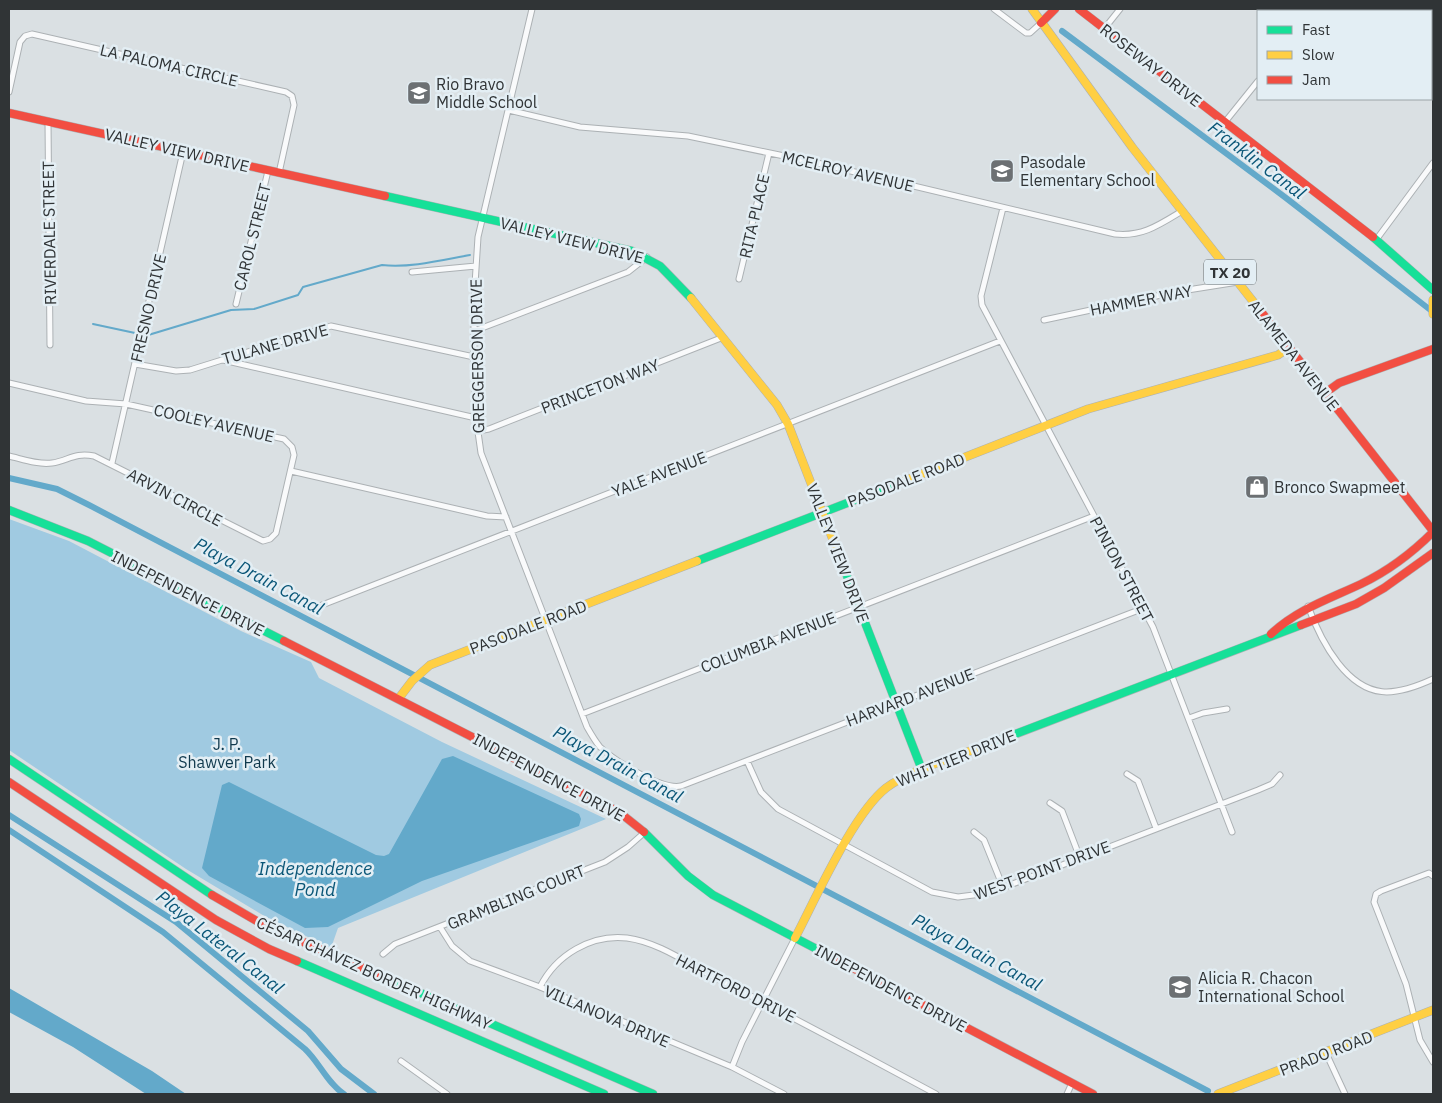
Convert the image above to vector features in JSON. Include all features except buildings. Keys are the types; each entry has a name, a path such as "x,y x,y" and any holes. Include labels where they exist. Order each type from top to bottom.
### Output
{"main road":[{"name":"ALAMEDA AVENUE","path":"1032,9 1100,104 1182,211 1433,532"},
{"path":"1041,23 1055,9"},
{"name":"ROSEWAY DRIVE","path":"1079,9 1376,240 1433,290"},
{"name":"VALLEY VIEW DRIVE","path":"9,112 632,251 647,257 673,278 776,405 788,424 922,770"},
{"name":"PASODALE ROAD","path":"399,698 412,681 430,665 1088,409 1278,355 1288,348"},
{"path":"1324,393 1339,384 1433,349"},
{"name":"INDEPENDENCE DRIVE","path":"9,510 29,516 88,541 399,698 619,812 645,832 676,866 700,887 1093,1094"},
{"name":"WHITTIER DRIVE","path":"1270,636 1288,617 1381,573 1418,547 1433,532"},
{"name":"WHITTIER DRIVE","path":"795,938 860,816 888,787 922,770 1356,604 1384,588 1433,553"},
{"name":"CÉSAR CHÁVEZ BORDER HIGHWAY","path":"9,759 211,894 262,924 653,1094"},
{"name":"CÉSAR CHÁVEZ BORDER HIGHWAY","path":"9,782 216,920 261,945 299,964 604,1094"},
{"name":"PRADO ROAD","path":"1222,1093 1433,1010"}],"street":[{"name":"GREGGERSON DRIVE","path":"532,9 482,219 476,266 474,357 476,418 481,454 592,736 607,753 662,785 676,787"},
{"path":"994,9 1026,33 1030,33 1041,23"},
{"path":"1104,29 1120,9"},
{"name":"LA PALOMA CIRCLE","path":"9,92 20,42 25,36 32,34 286,92 292,96 294,105 279,173"},
{"path":"1225,122 1257,82"},
{"name":"MCELROY AVENUE","path":"508,110 580,127 688,136 1124,235 1153,230 1182,211"},
{"name":"RIVERDALE STREET","path":"48,121 50,345"},
{"name":"FRESNO DRIVE","path":"112,463 183,152"},
{"name":"RITA PLACE","path":"740,279 768,153"},
{"path":"1376,240 1433,163"},
{"name":"CAROL STREET","path":"236,304 268,171"},
{"name":"PINION STREET","path":"1003,208 981,296 982,305 1144,608 1189,718 1232,832"},
{"path":"474,331 628,272 647,257"},
{"path":"412,272 476,266"},
{"name":"HAMMER WAY","path":"1044,320 1175,292 1238,282"},
{"name":"TULANE DRIVE","path":"135,364 176,371 222,360 330,326 474,357"},
{"name":"PRINCETON WAY","path":"478,431 489,429 722,338"},
{"name":"YALE AVENUE","path":"317,607 1000,341"},
{"path":"222,360 476,418"},
{"name":"COOLEY AVENUE","path":"9,383 86,401 126,404 284,439 293,450 291,471"},
{"name":"ARVIN CIRCLE","path":"9,456 52,463 69,456 86,454 112,463 228,526 262,541 270,539 276,533 291,471"},
{"path":"291,471 487,516 506,517"},
{"name":"COLUMBIA AVENUE","path":"582,714 1094,516"},
{"path":"1308,606 1324,644 1346,672 1360,685 1373,691 1397,692 1433,679"},
{"name":"HARVARD AVENUE","path":"676,787 1144,608"},
{"path":"1189,718 1203,713 1227,709"},
{"name":"WEST POINT DRIVE","path":"747,761 761,792 778,808 932,892 946,896 976,896 1004,887 1258,790 1272,784 1280,775"},
{"path":"1127,774 1138,781 1156,828"},
{"path":"1050,803 1062,811 1080,858"},
{"name":"GRAMBLING COURT","path":"383,954 395,944 605,862 628,848 645,832"},
{"path":"974,832 984,840 1004,887"},
{"path":"1433,876 1429,874 1421,875 1381,890 1374,898 1406,984 1413,1018 1424,1048 1433,1062"},
{"name":"VILLANOVA DRIVE","path":"440,927 452,946 470,961 540,987 732,1067 784,1094"},
{"name":"HARTFORD DRIVE","path":"540,987 556,964 576,949 597,941 620,938 646,942 764,1002 936,1094"},
{"name":"WHITTIER DRIVE","path":"732,1067 795,938"},
{"path":"1326,1053 1345,1094"},
{"path":"401,1061 447,1094"},
{"path":"1066,1094 1072,1084"}],"green space":[{"name":"J. P. Shawver Park","path":"9,519 69,541 241,631 311,662 319,678 442,742 606,819 338,928 331,948 266,917 186,869 9,750"}],"water":[{"name":"Independence Pond","path":"453,756 579,814 581,819 579,826 422,881 328,927 305,928 209,876 202,868 222,785 229,782 376,855 384,856 389,854 442,759"},
{"path":"9,988 152,1071 186,1094 146,1094 73,1047 9,1012"}],"waterway":[{"name":"Franklin Canal","path":"1062,31 1286,198 1433,312"},
{"path":"145,336 231,310 254,309 298,295 303,287 382,265 415,264 470,255"},
{"path":"93,324 135,333"},
{"name":"Playa Drain Canal","path":"9,478 57,489 89,505 1208,1091"},
{"name":"Playa Lateral Canal","path":"9,815 176,922 308,1031 341,1069 374,1094"},
{"path":"9,830 163,932 305,1049 333,1085 344,1094"}],"traffic: fast":[{"path":"385,196 632,251 660,266 691,298"},
{"path":"1373,237 1433,290"},
{"path":"697,561 899,483"},
{"path":"9,510 88,541 284,641"},
{"path":"842,563 922,770"},
{"path":"992,743 1301,625"},
{"path":"9,759 212,895"},
{"path":"644,832 688,876 713,895 830,956"},
{"path":"297,961 604,1094"},
{"path":"386,978 653,1094"}],"traffic: slow":[{"path":"1032,9 1132,147 1259,309"},
{"path":"691,298 777,405 788,424 842,563"},
{"path":"1433,300 1433,314"},
{"path":"899,483 1088,409 1278,355 1288,348"},
{"path":"399,698 412,681 430,665 697,561"},
{"path":"795,938 848,836 873,800 886,788 908,775 992,743"},
{"path":"1218,1094 1433,1010"}],"traffic: jam":[{"path":"1041,23 1055,9"},
{"path":"1079,9 1373,237"},
{"path":"9,113 385,196"},
{"path":"1259,309 1433,531"},
{"path":"1325,393 1339,383 1433,349"},
{"path":"1271,634 1303,611 1381,573 1417,547 1433,532"},
{"path":"1301,625 1356,604 1384,588 1433,553"},
{"path":"284,641 619,812 644,832"},
{"path":"9,782 216,920 269,949 297,961"},
{"path":"212,895 262,924 386,978"},
{"path":"830,956 1093,1094"}],"place":[{"name":"Rio Bravo Middle School","path":"419,93"},
{"name":"Pasodale Elementary School","path":"1002,171"},
{"name":"Bronco Swapmeet","path":"1257,487"},
{"name":"Alicia R. Chacon International School","path":"1180,987"}]}
